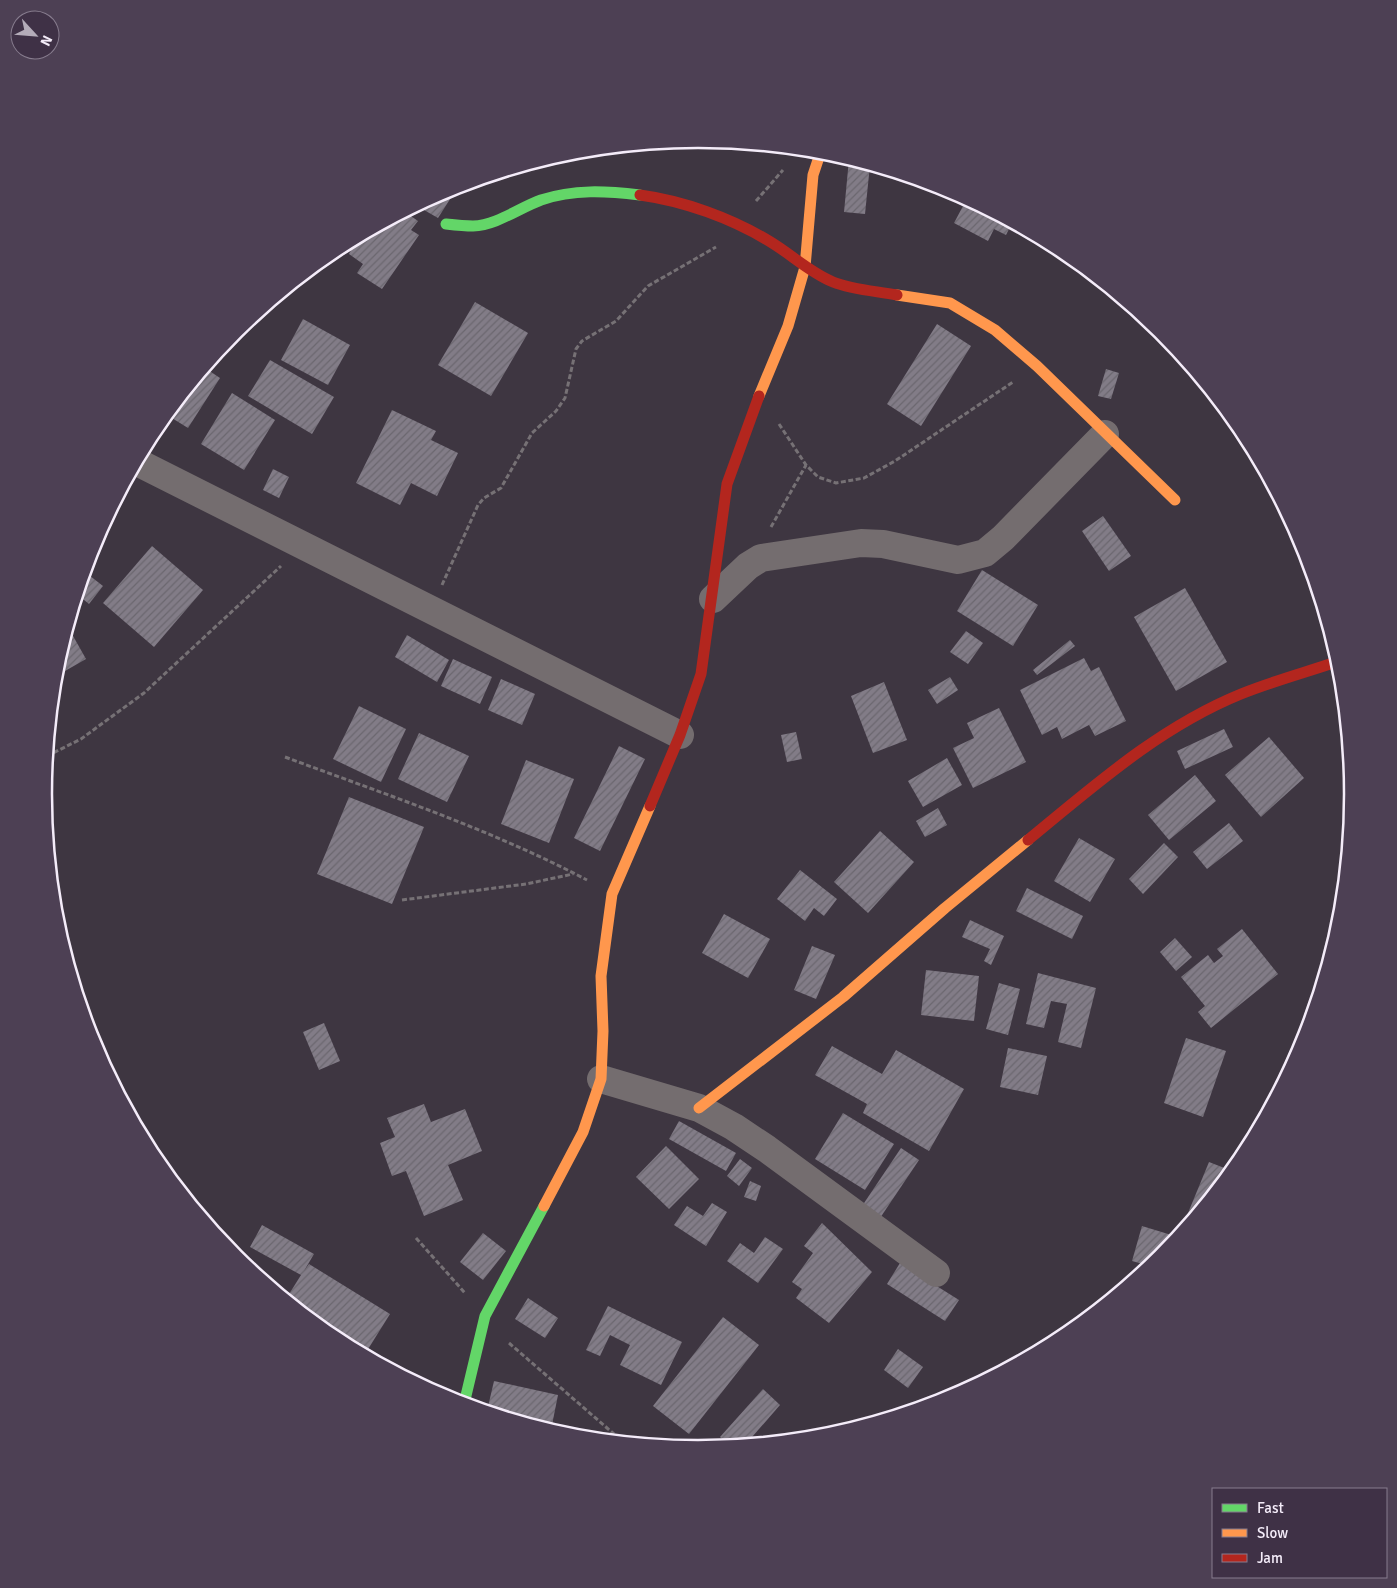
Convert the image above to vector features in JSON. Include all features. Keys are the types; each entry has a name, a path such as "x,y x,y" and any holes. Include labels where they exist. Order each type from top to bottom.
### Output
{"street":[{"path":"466,1397 485,1316 582,1132 601,1079 603,1031 601,976 612,894 680,735 701,674 713,599 727,484 760,392 788,326 804,267 813,176 818,159"},
{"path":"446,224 473,226 488,223 551,198 576,192 607,191 647,196 693,206 736,224 769,241 804,267 834,282 860,289 950,303 995,330 1037,366 1174,500"},
{"path":"713,599 761,558 861,543 883,544 958,560 985,552 1003,538 1105,434"},
{"path":"143,465 302,547 381,583 428,609 680,735"},
{"path":"699,1108 843,997 945,908 1130,756 1185,722 1240,694 1331,664"},
{"path":"601,1079 699,1108 767,1149 936,1273"}],"path":[{"path":"428,609 448,574 478,505 484,498 501,488 532,434 556,411 565,398 576,349 582,341 616,320 648,286 713,250 785,168"},
{"path":"760,392 790,443 806,465 818,477 836,482 864,478 895,461 1037,366"},
{"path":"761,558 774,520 806,465"},
{"path":"54,753 81,739 144,693 207,632 302,547"},
{"path":"285,757 476,827 538,854 612,894"},
{"path":"402,900 526,884 574,874"},
{"path":"416,1238 515,1350 614,1434"}],"building":[{"path":"848,166 869,171 865,214 844,212"},
{"path":"451,197 438,218 424,210"},
{"path":"947,198 1009,228 1006,235 994,229 988,241 954,223 963,206"},
{"path":"411,216 418,221 411,230 419,235 382,289 357,273 363,264 349,254 351,250"},
{"path":"475,302 528,333 491,396 438,365"},
{"path":"303,319 350,345 328,385 281,360"},
{"path":"937,324 971,346 921,426 887,404"},
{"path":"270,360 334,397 312,434 248,396"},
{"path":"1106,369 1119,373 1111,399 1098,396"},
{"path":"210,371 220,378 188,428 173,419"},
{"path":"232,393 275,420 244,470 201,444"},
{"path":"392,410 436,431 431,440 458,453 437,496 411,483 400,505 356,483"},
{"path":"273,469 289,477 279,498 263,490"},
{"path":"1103,516 1131,556 1109,571 1082,531"},
{"path":"152,546 203,590 154,647 103,603"},
{"path":"982,570 1038,605 1013,646 957,611"},
{"path":"91,576 103,586 89,604 83,599"},
{"path":"1185,588 1227,662 1176,691 1134,617"},
{"path":"966,631 983,643 968,664 950,652"},
{"path":"407,635 449,660 437,682 395,657"},
{"path":"73,636 86,659 65,671 65,668"},
{"path":"1070,640 1075,646 1037,675 1033,670"},
{"path":"1084,658 1091,671 1099,667 1126,721 1095,736 1089,725 1062,739 1057,727 1042,735 1020,690"},
{"path":"453,659 492,677 480,704 441,686"},
{"path":"950,677 958,690 937,704 928,690"},
{"path":"501,679 535,694 522,725 488,710"},
{"path":"884,682 907,740 873,753 851,696"},
{"path":"359,706 406,729 381,782 333,759"},
{"path":"999,708 1026,762 973,788 953,748 974,738 967,723"},
{"path":"1224,729 1233,747 1185,769 1177,751"},
{"path":"796,732 802,759 787,762 781,735"},
{"path":"419,733 469,756 447,802 398,779"},
{"path":"1269,737 1304,778 1261,817 1225,775"},
{"path":"619,746 645,759 600,851 574,838"},
{"path":"947,758 962,785 923,807 908,781"},
{"path":"526,760 574,779 549,843 501,824"},
{"path":"1195,775 1216,801 1169,840 1148,815"},
{"path":"349,797 424,827 392,904 317,874"},
{"path":"938,808 947,825 925,837 916,821"},
{"path":"1229,823 1243,841 1207,869 1193,852"},
{"path":"880,831 914,862 868,913 834,882"},
{"path":"1079,838 1115,859 1090,902 1054,881"},
{"path":"1164,843 1178,857 1143,894 1129,879"},
{"path":"800,870 837,899 824,916 814,908 805,921 777,899"},
{"path":"1027,888 1083,916 1072,939 1016,911"},
{"path":"724,914 770,939 748,978 702,953"},
{"path":"970,920 1004,936 991,965 984,961 990,949 962,937"},
{"path":"1242,929 1278,974 1211,1028 1198,1012 1205,1006 1181,977 1208,955 1214,963 1223,956 1217,949"},
{"path":"1175,938 1192,957 1176,971 1160,952"},
{"path":"812,946 835,955 816,999 794,990"},
{"path":"926,970 979,976 974,1021 921,1015"},
{"path":"1038,973 1096,988 1081,1048 1058,1042 1067,1004 1051,1001 1044,1028 1026,1024"},
{"path":"999,983 1020,989 1008,1035 986,1029"},
{"path":"324,1023 340,1061 319,1070 303,1032"},
{"path":"1186,1038 1226,1051 1203,1117 1164,1103"},
{"path":"832,1046 882,1074 896,1050 964,1089 929,1151 863,1113 867,1104 815,1075"},
{"path":"1008,1048 1047,1056 1038,1095 1000,1087"},
{"path":"424,1104 431,1122 465,1109 482,1151 448,1165 463,1200 424,1216 406,1171 392,1176 380,1143 395,1137 387,1118"},
{"path":"843,1113 894,1144 865,1190 815,1159"},
{"path":"679,1121 736,1153 726,1171 669,1139"},
{"path":"666,1146 699,1179 669,1209 636,1177"},
{"path":"901,1148 919,1160 876,1224 858,1212"},
{"path":"740,1159 752,1168 739,1186 727,1176"},
{"path":"1209,1162 1225,1168 1211,1187 1186,1217"},
{"path":"750,1181 761,1186 756,1201 744,1197"},
{"path":"712,1203 727,1212 706,1246 674,1225 687,1206 703,1216"},
{"path":"822,1223 872,1272 829,1323 796,1298 802,1289 792,1282 813,1253 804,1246"},
{"path":"262,1225 314,1254 304,1271 309,1264 390,1314 368,1349 305,1307 289,1294 301,1275 250,1247"},
{"path":"1142,1226 1170,1235 1141,1264 1132,1261"},
{"path":"483,1233 506,1251 483,1280 460,1262"},
{"path":"765,1237 783,1249 758,1283 727,1261 740,1243 754,1253"},
{"path":"900,1263 959,1300 945,1321 887,1284"},
{"path":"528,1298 558,1318 545,1338 515,1319"},
{"path":"608,1306 682,1342 661,1385 620,1365 630,1345 610,1335 600,1356 586,1350"},
{"path":"723,1317 759,1345 689,1434 653,1406"},
{"path":"898,1349 923,1367 908,1388 884,1370"},
{"path":"494,1381 558,1395 552,1423 488,1405"},
{"path":"763,1389 780,1405 751,1438 723,1439 720,1437"}],"traffic: fast":[{"path":"446,224 470,226 491,223 533,203 566,194 602,192 640,195"},
{"path":"466,1397 485,1316 544,1206"}],"traffic: slow":[{"path":"759,396 788,326 805,267 813,175 818,159"},
{"path":"897,295 950,303 995,330 1037,366 1175,500"},
{"path":"544,1206 583,1132 601,1079 603,1031 601,976 612,894 650,806"},
{"path":"699,1108 843,997 945,908 1028,840"}],"traffic: jam":[{"path":"640,195 690,206 739,225 769,241 816,273 833,282 857,289 897,295"},
{"path":"650,806 680,735 701,674 727,484 759,396"},
{"path":"1028,840 1103,778 1183,723 1211,707 1241,694 1331,664"}]}
